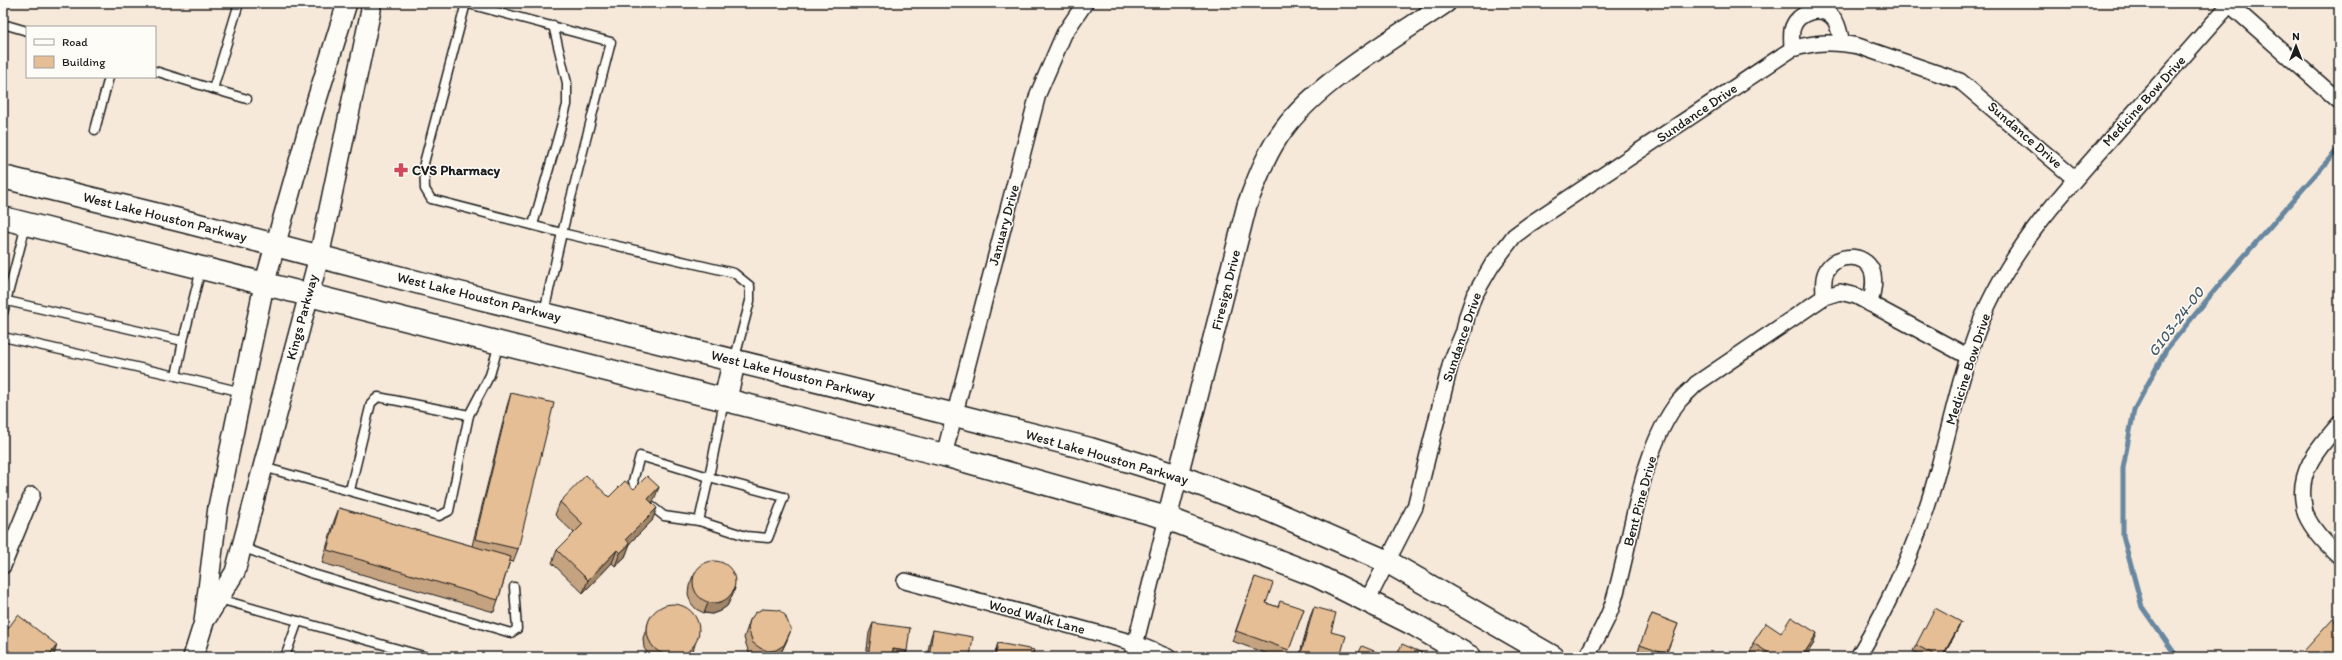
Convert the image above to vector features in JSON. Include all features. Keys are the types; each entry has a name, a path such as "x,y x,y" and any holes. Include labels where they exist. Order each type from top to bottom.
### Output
{"main road":[{"name":"West Lake Houston Parkway","path":"3,177 1090,449 1178,476 1271,511 1388,562 1553,657"},
{"path":"3,218 724,401 944,455 1167,518 1317,576 1415,625 1470,657"},
{"path":"724,401 734,361"}],"street":[{"name":"Kings Parkway","path":"193,657 204,622 218,507 264,285 274,245 347,3"},
{"name":"Kings Parkway","path":"204,622 234,572 242,547 319,257 371,10 370,3"},
{"name":"January Drive","path":"944,455 1038,94 1064,34 1085,3"},
{"name":"Firesign Drive","path":"1133,650 1247,205 1260,170 1283,129 1307,101 1362,60 1446,3"},
{"path":"2229,3 2339,101"},
{"name":"Medicine Bow Drive","path":"1858,657 1877,625 1922,519 1938,472 1969,357 1988,306 2011,260 2074,178 2229,3"},
{"path":"1792,49 1792,30 1795,24 1805,14 1817,11 1826,13 1835,20 1842,43"},
{"name":"Sundance Drive","path":"1367,601 1415,506 1451,362 1464,331 1467,316 1474,296 1492,265 1514,236 1792,49 1812,43 1842,43 1858,46 1960,81 2074,178"},
{"path":"1824,297 1823,278 1827,270 1839,259 1854,258 1868,264 1872,272 1874,282 1870,304"},
{"name":"Bent Pine Drive","path":"1586,657 1599,636 1613,604 1650,459 1665,425 1679,402 1696,384 1824,297 1840,292 1856,296 1969,357"},
{"path":"2339,424 2317,450 2306,470 2302,492 2305,515 2326,543 2339,556"},
{"path":"3,566 32,495"},
{"name":"Wood Walk Lane","path":"905,581 1133,650 1168,657"}],"lane":[{"path":"213,89 239,3"},
{"path":"544,312 562,233 611,42 553,25 466,3 424,163 425,189 432,199 562,233 734,274 750,286 750,301 734,361"},
{"path":"3,24 26,32"},
{"path":"533,225 567,104 567,83 553,25"},
{"path":"156,71 247,99"},
{"path":"95,130 109,78"},
{"path":"3,313 26,224"},
{"path":"176,376 201,269"},
{"path":"7,301 183,341"},
{"path":"3,337 242,392"},
{"path":"263,467 439,516 449,511 469,415 490,375 499,344"},
{"path":"350,490 371,403 378,397 469,415"},
{"path":"699,521 724,401"},
{"path":"637,494 633,480 640,456 784,498 768,538 746,536 699,521 664,516 650,505"},
{"path":"242,547 313,574 511,633 517,629 514,587"},
{"path":"218,599 427,657"},
{"path":"285,657 298,622"}],"building":[{"path":"511,393 554,403 518,549 475,539"},
{"path":"586,475 609,497 625,481 634,489 647,476 659,487 648,499 657,508 626,539 630,544 620,553 617,550 588,580 557,550 583,524 560,502"},
{"path":"339,508 511,557 498,600 327,550"},
{"path":"710,561 718,561 726,564 732,570 735,582 732,594 726,600 718,603 710,603 702,600 696,594 693,586 693,578 696,570 702,564"},
{"path":"1255,577 1273,583 1266,603 1278,607 1280,601 1304,609 1289,650 1236,631"},
{"path":"673,604 687,608 695,616 699,630 695,644 687,652 673,656 659,652 651,644 647,630 651,616 659,608"},
{"path":"1314,607 1336,613 1331,632 1346,636 1340,657 1300,657"},
{"path":"1935,608 1961,622 1942,657 1939,657 1916,645"},
{"path":"762,609 779,610 785,615 791,630 784,645 776,650 768,651 753,643 748,628 750,620 755,613"},
{"path":"1652,614 1678,624 1666,654 1640,645"},
{"path":"18,615 57,645 48,657 17,657 3,646 3,635"},
{"path":"1791,617 1817,633 1802,657 1775,657 1753,643 1766,623 1781,633"},
{"path":"2333,619 2339,625 2339,654 2336,657 2312,657 2304,651"},
{"path":"873,623 910,628 907,651 893,649 892,657 868,657"},
{"path":"933,630 973,637 970,657 929,657"},
{"path":"998,643 1034,650 1032,657 995,657"},
{"path":"1402,644 1427,655 1427,657 1396,657"},
{"path":"1362,646 1379,653 1377,657 1357,657"}],"waterway":[{"name":"G103-24-00","path":"2177,657 2142,607 2123,536 2123,468 2134,410 2166,350 2224,279 2339,148"}],"place":[{"name":"CVS Pharmacy","path":"401,170"}]}
